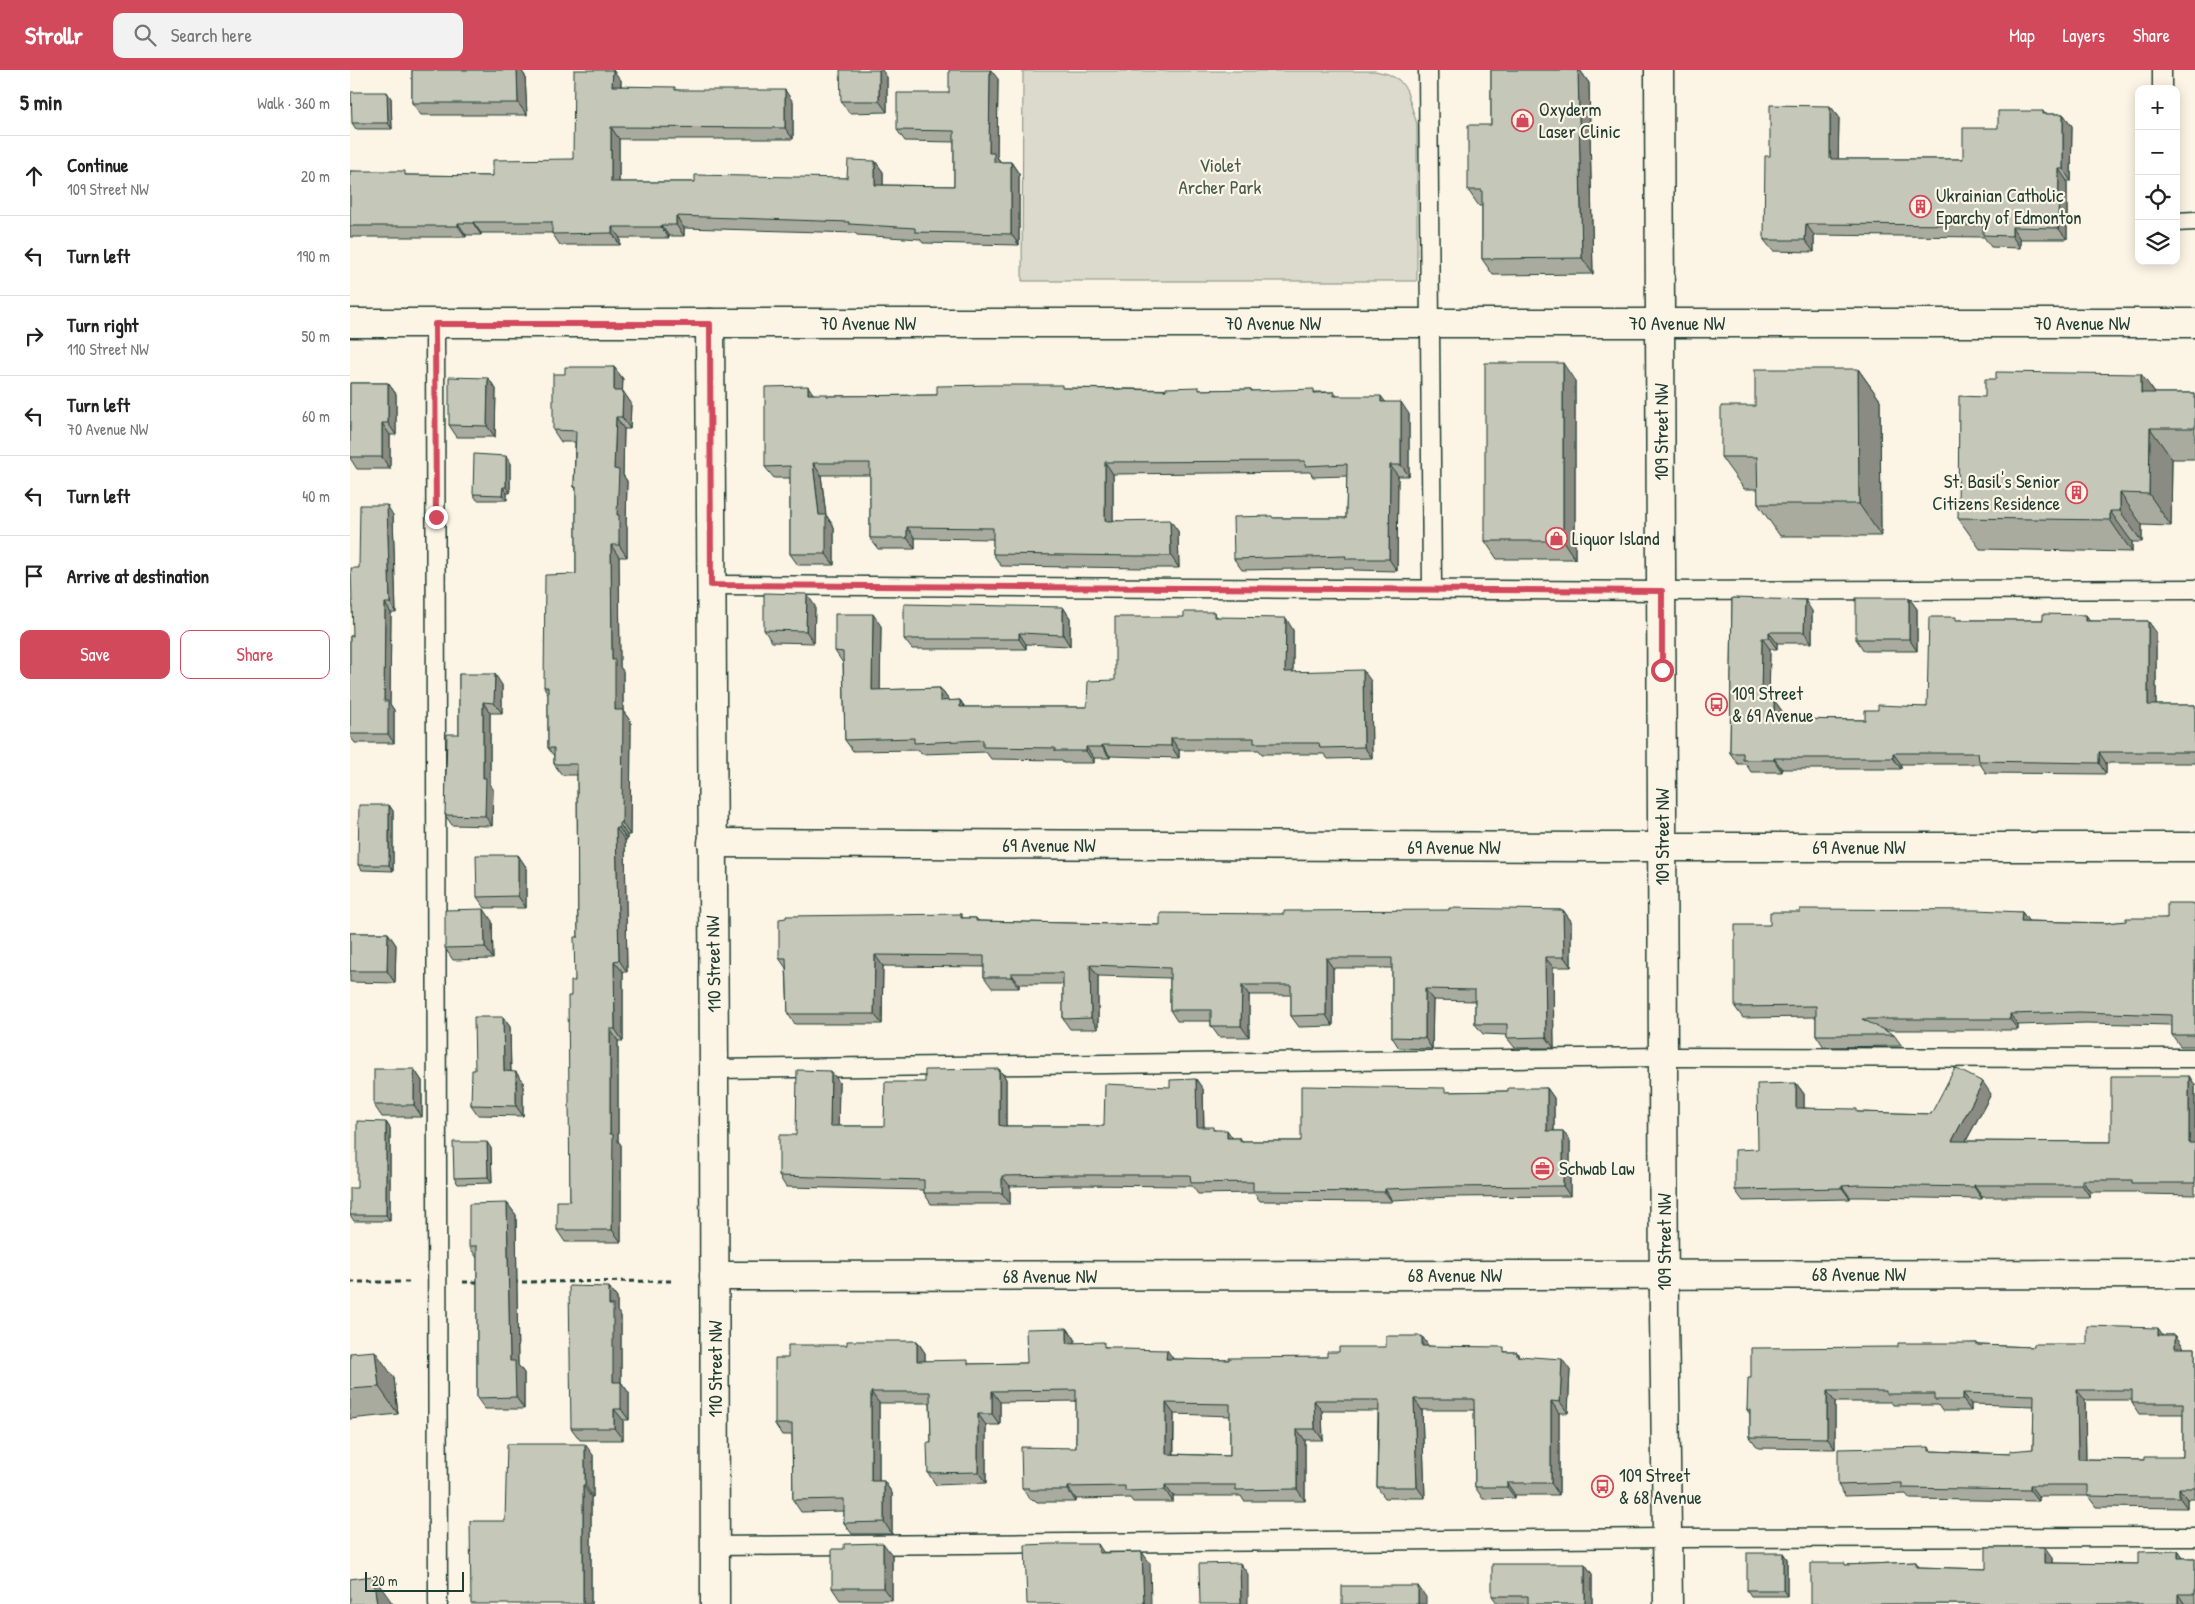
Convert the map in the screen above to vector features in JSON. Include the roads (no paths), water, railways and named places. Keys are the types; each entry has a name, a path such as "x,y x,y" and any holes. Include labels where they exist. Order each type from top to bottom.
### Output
{"street":[{"name":"109 Street NW","path":"1659,70 1664,1275 1668,1604"},
{"name":"70 Avenue NW","path":"350,324 2195,323"},
{"name":"110 Street NW","path":"710,324 715,1604"},
{"name":"69 Avenue NW","path":"712,843 2195,847"},
{"name":"68 Avenue NW","path":"714,1276 2195,1274"}],"lane":[{"path":"1428,70 1432,588"},
{"path":"2162,70 2162,85"},
{"path":"2180,222 2195,221"},
{"path":"435,324 438,1604"},
{"path":"711,585 1432,588 1662,591 2195,589"},
{"path":"714,1069 1663,1057 2195,1058"},
{"path":"714,1546 1668,1538 2195,1537"}],"place":[{"name":"Oxyderm Laser Clinic","path":"1523,120"},
{"name":"Ukrainian Catholic Eparchy of Edmonton","path":"1920,206"},
{"name":"St. Basil's Senior Citizens Residence","path":"2076,492"},
{"name":"Liquor Island","path":"1556,538"},
{"name":"109 Street & 69 Avenue","path":"1716,704"},
{"name":"Schwab Law","path":"1543,1168"},
{"name":"109 Street & 68 Avenue","path":"1603,1486"}],"park label":[{"name":"Violet Archer Park","path":"1220,176"}]}
